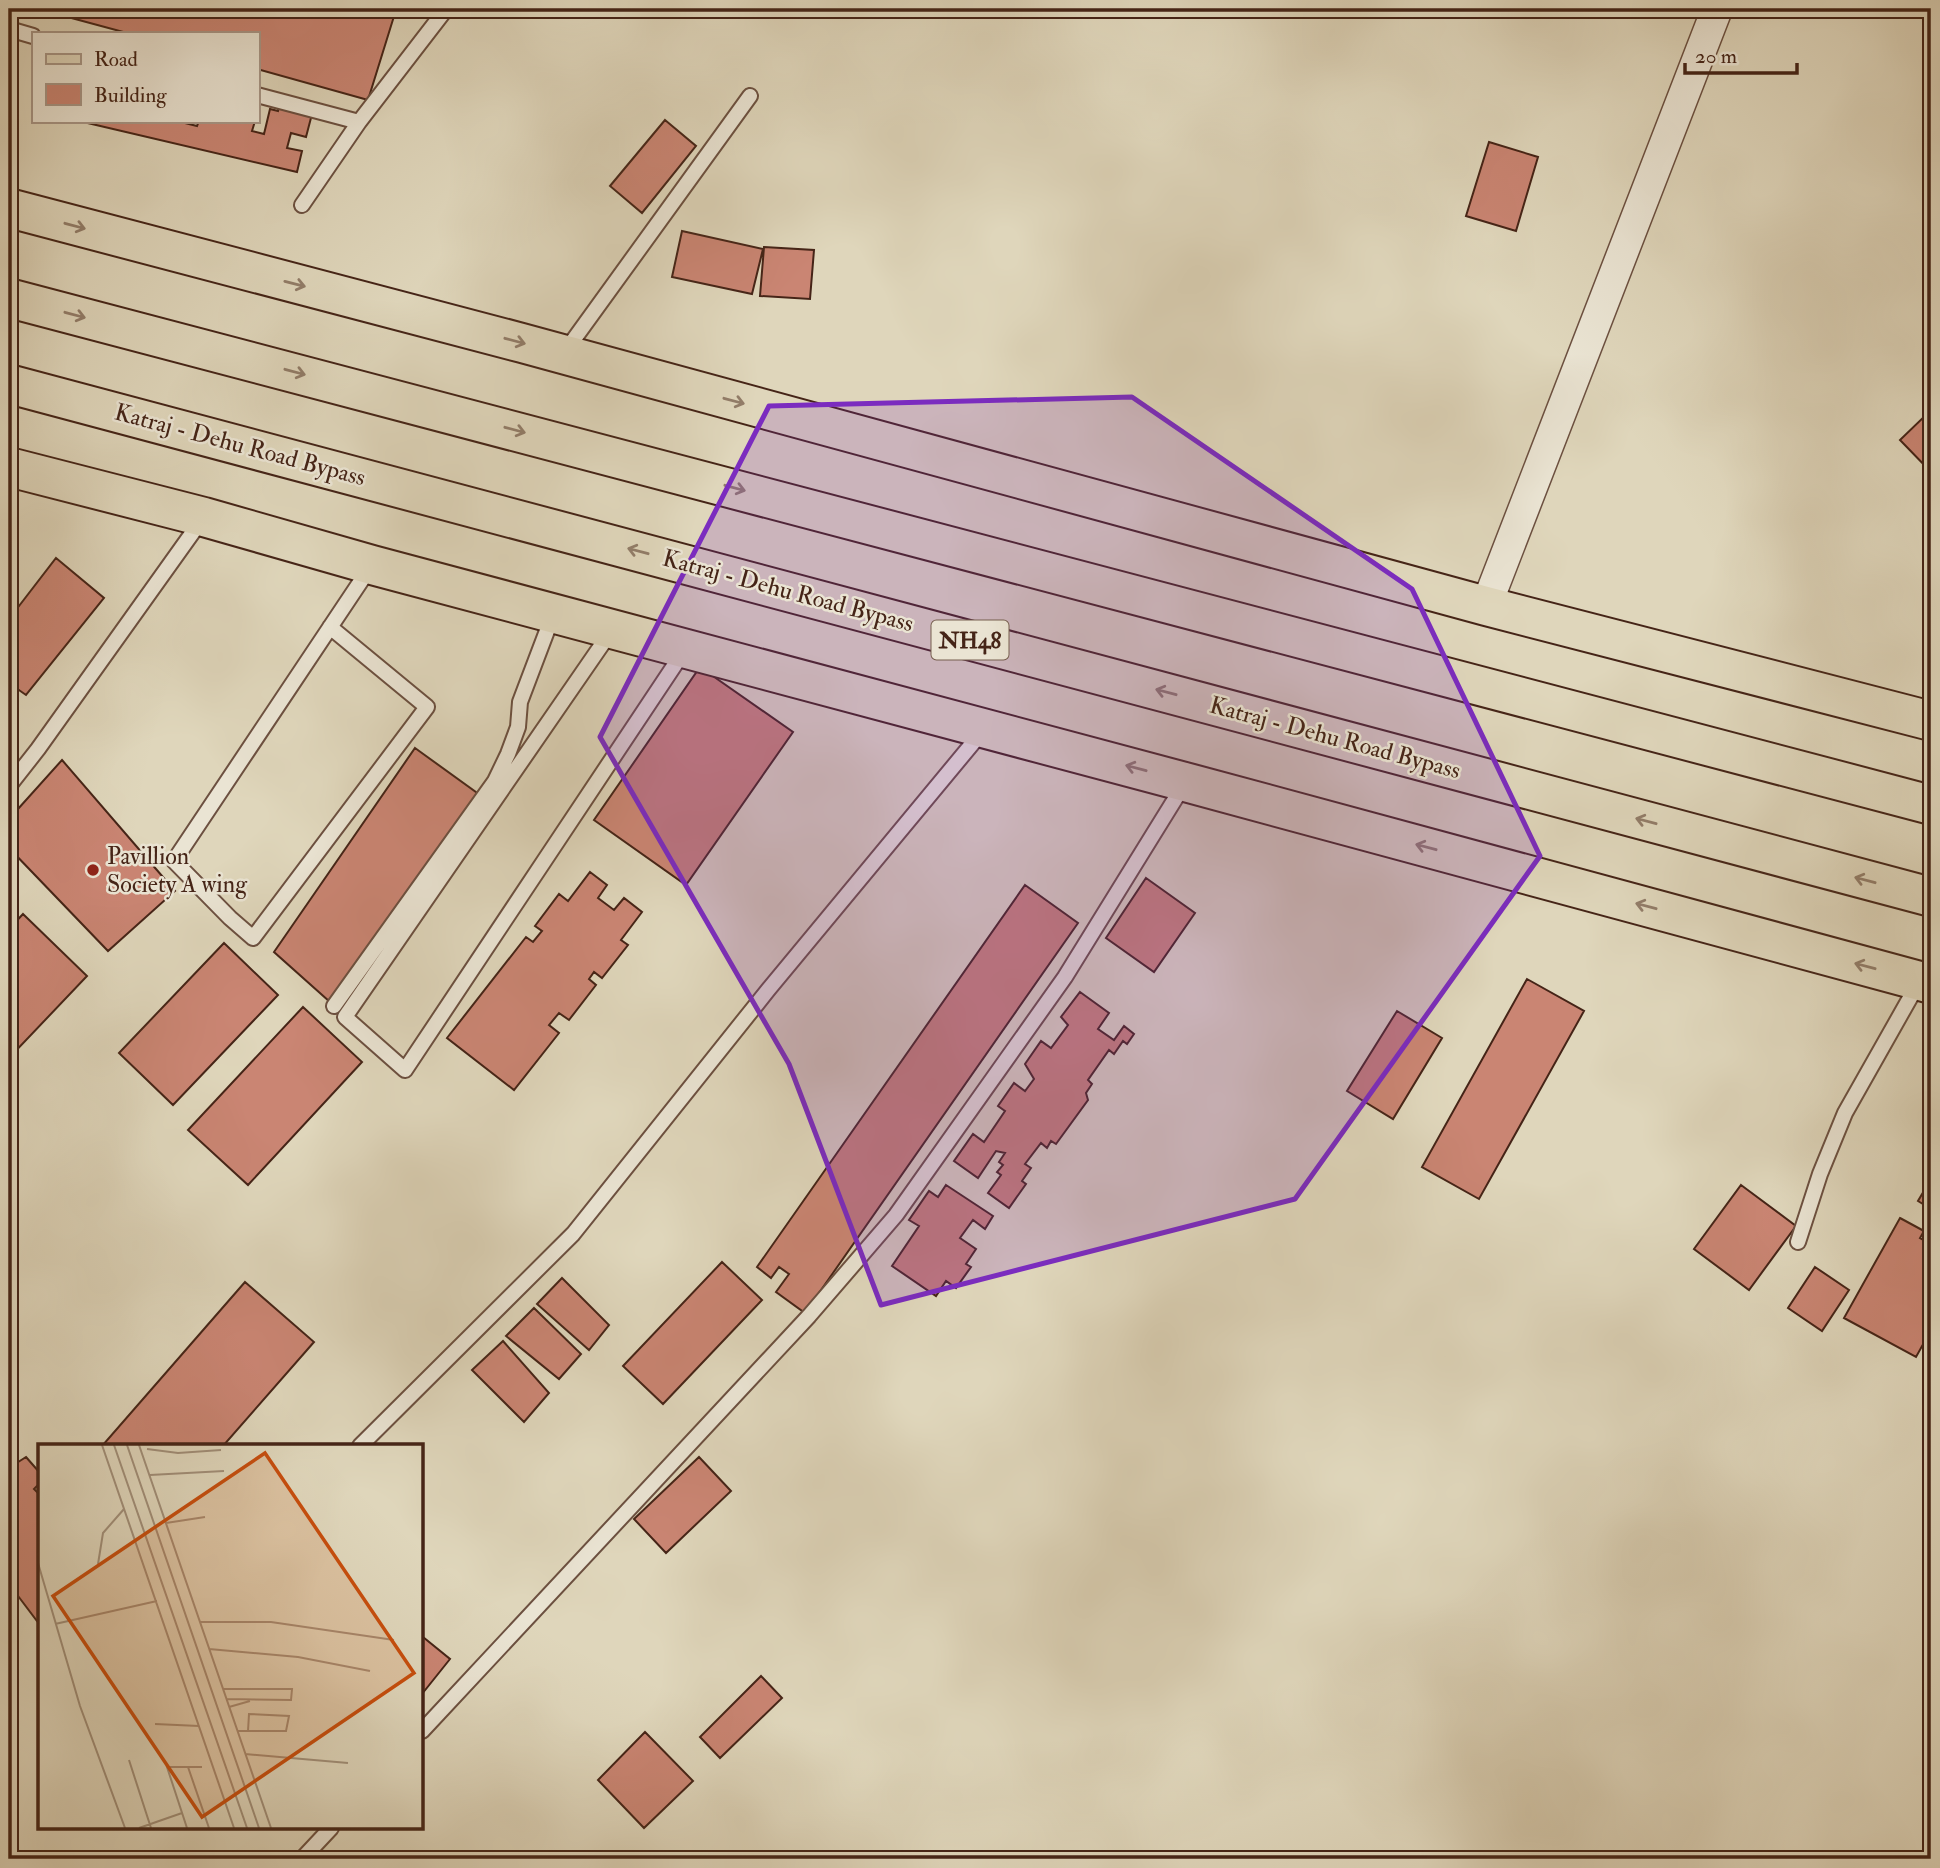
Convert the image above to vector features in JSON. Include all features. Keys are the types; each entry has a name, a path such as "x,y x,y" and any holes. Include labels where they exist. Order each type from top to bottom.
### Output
{"main road":[{"path":"9,208 563,354 1486,606 1931,721"},
{"path":"9,298 1931,806"},
{"name":"Katraj - Dehu Road Bypass","path":"9,384 1931,897"},
{"path":"9,467 204,517 372,565 1925,982"}],"street":[{"path":"1486,606 1717,9"}],"lane":[{"path":"302,205 359,122 443,13 443,9"},
{"path":"9,29 32,36"},
{"path":"259,96 359,122"},
{"path":"563,354 750,96"},
{"path":"9,786 204,517"},
{"path":"330,627 427,707 253,937 230,918 174,860 330,627 372,565"},
{"path":"334,1006 495,780 518,727 520,702 554,614"},
{"path":"613,629 345,1017 405,1070 685,649"},
{"path":"362,1444 573,1234 768,990 985,728"},
{"path":"424,1729 808,1316 896,1215 1065,977 1185,782"},
{"path":"1798,1242 1820,1174 1845,1113 1925,982"},
{"path":"302,1859 330,1829"}],"highlighted area":[{"path":"1132,397 1412,589 1540,856 1295,1199 881,1305 789,1064 600,737 769,406"}],"building":[{"path":"38,9 380,9 395,13 368,100 259,70 259,32 123,32"},
{"path":"279,106 312,114 306,137 291,133 287,148 302,151 297,172 83,122 181,122 197,126 199,122 255,122 252,131 264,134 270,109 278,111"},
{"path":"665,120 696,146 642,213 610,186"},
{"path":"1489,142 1538,157 1516,231 1466,216"},
{"path":"682,231 763,249 752,294 672,277"},
{"path":"764,247 814,250 810,299 760,296"},
{"path":"1931,410 1931,472 1900,440"},
{"path":"56,558 104,598 26,695 9,683 9,619"},
{"path":"700,667 793,732 686,885 594,820"},
{"path":"415,748 480,795 330,1002 274,952"},
{"name":"Pavillion Society A wing","path":"62,760 175,891 108,951 9,848 9,819"},
{"path":"590,872 607,885 598,898 614,910 624,898 642,912 621,940 628,945 602,978 594,972 589,979 596,985 569,1020 559,1013 549,1025 559,1033 514,1090 447,1038 526,937 533,942 542,931 535,926 559,894 568,901"},
{"path":"1146,878 1195,913 1154,972 1106,938"},
{"path":"1025,885 1078,923 805,1313 776,1292 789,1274 779,1267 771,1278 757,1267"},
{"path":"23,914 87,976 9,1058 9,929"},
{"path":"224,943 278,995 173,1105 119,1053"},
{"path":"1527,979 1584,1011 1479,1199 1422,1167"},
{"path":"1080,992 1109,1013 1098,1029 1114,1040 1124,1026 1134,1034 1127,1044 1123,1041 1114,1054 1109,1050 1088,1080 1092,1084 1086,1093 1088,1100 1056,1144 1051,1141 1047,1148 1041,1143 1025,1164 1031,1168 1022,1181 1026,1184 1009,1208 988,1193 1001,1175 997,1172 1003,1165 999,1162 1005,1153 996,1151 978,1178 954,1161 973,1134 984,1142 1005,1111 998,1106 1014,1083 1025,1091 1034,1079 1025,1064 1041,1041 1051,1048 1068,1025 1061,1017"},
{"path":"303,1007 362,1062 248,1185 188,1130"},
{"path":"1397,1011 1442,1038 1393,1119 1347,1091"},
{"path":"1931,1179 1931,1209 1918,1201"},
{"path":"946,1185 993,1216 985,1229 973,1220 960,1238 976,1249 966,1264 971,1267 956,1288 946,1281 936,1296 892,1266 919,1226 909,1220 929,1191 938,1197"},
{"path":"1741,1185 1796,1226 1749,1290 1694,1249"},
{"path":"1900,1218 1924,1231 1920,1238 1931,1244 1931,1330 1916,1357 1844,1318"},
{"path":"722,1262 762,1300 663,1404 623,1366"},
{"path":"1815,1267 1849,1290 1822,1331 1788,1308"},
{"path":"562,1278 609,1325 589,1350 537,1304"},
{"path":"245,1282 314,1342 225,1444 104,1444"},
{"path":"534,1308 581,1354 559,1379 506,1336"},
{"path":"503,1341 549,1393 524,1422 472,1370"},
{"path":"26,1457 38,1471 38,1485 34,1489 38,1493 38,1622 9,1584 10,1459 12,1466"},
{"path":"699,1457 731,1491 666,1553 634,1519"},
{"path":"424,1638 450,1659 424,1692"},
{"path":"761,1676 782,1698 720,1758 700,1737"},
{"path":"645,1732 693,1781 644,1828 598,1780"}],"place":[{"name":"Pavillion Society A wing","path":"93,870"}]}
